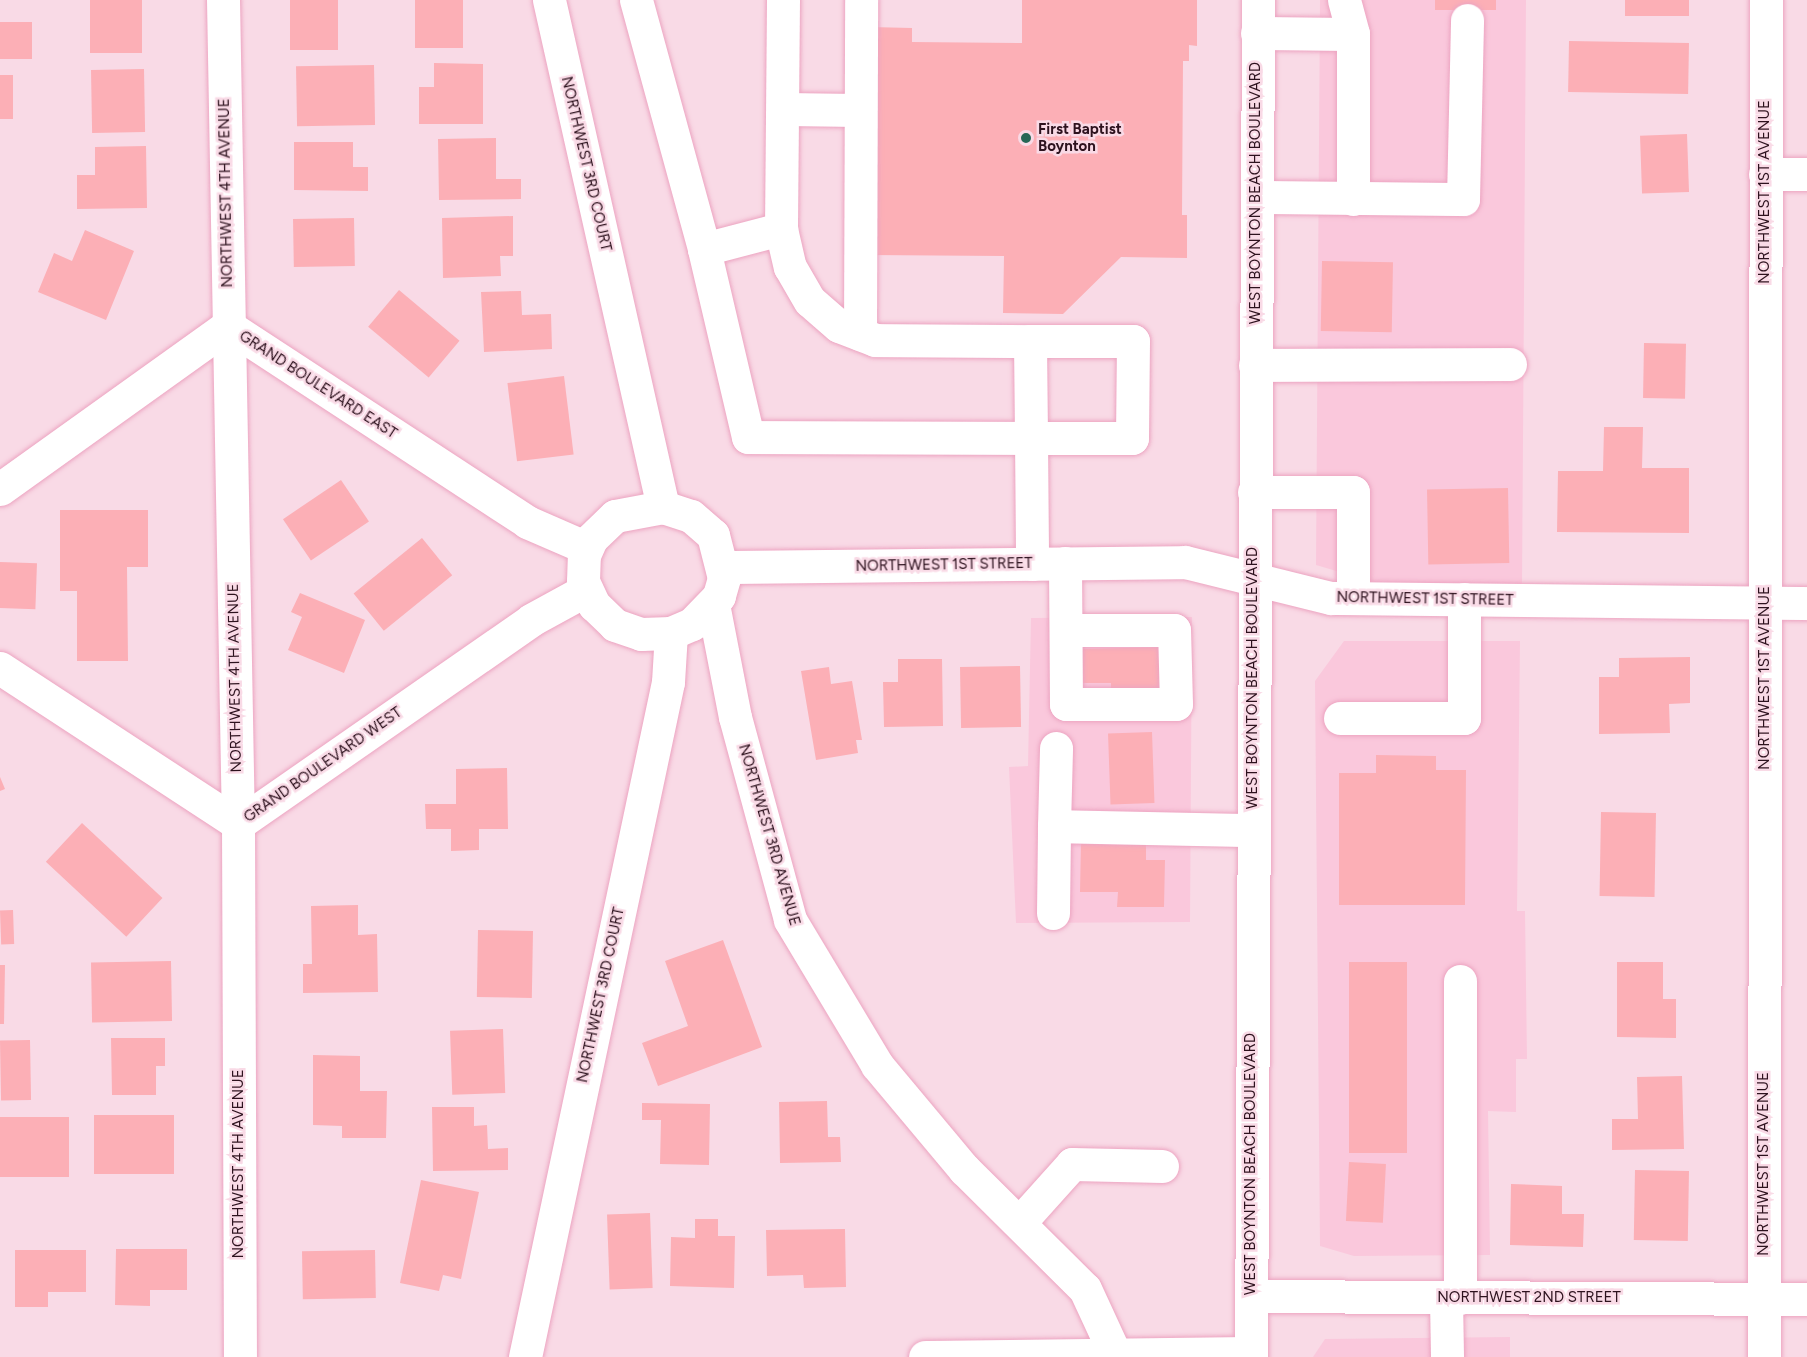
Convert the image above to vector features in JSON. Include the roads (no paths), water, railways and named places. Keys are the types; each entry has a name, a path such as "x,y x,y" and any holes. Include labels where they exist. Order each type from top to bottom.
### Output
{"street":[{"name":"NORTHWEST 4TH AVENUE","path":"223,0 238,824 240,1357"},
{"name":"NORTHWEST 3RD COURT","path":"549,0 663,507"},
{"path":"636,0 704,249 748,437 1132,438 1133,341 874,340 839,326 810,301 790,267 782,230 783,0"},
{"path":"860,334 861,0"},
{"name":"WEST BOYNTON BEACH BOULEVARD","path":"1251,1355 1258,0"},
{"path":"1344,0 1353,34 1353,199"},
{"name":"NORTHWEST 1ST AVENUE","path":"1764,1357 1766,0"},
{"path":"1257,197 1463,199 1467,20"},
{"path":"1257,33 1353,34"},
{"path":"783,110 861,110"},
{"path":"1765,174 1807,174"},
{"path":"704,249 782,230"},
{"name":"GRAND BOULEVARD EAST","path":"0,489 228,326 527,522 587,548"},
{"path":"1030,341 1032,564"},
{"path":"1255,365 1510,364"},
{"path":"1254,492 1353,492 1353,598"},
{"path":"663,507 706,528 724,567 713,604 704,616 671,633 641,634 615,625 594,605 586,590 587,548 615,516 663,507"},
{"name":"NORTHWEST 1ST STREET","path":"724,567 1185,562 1254,581 1353,598 1807,603"},
{"path":"1065,563 1066,704 1176,704 1174,630 1066,630"},
{"name":"GRAND BOULEVARD WEST","path":"0,668 238,824 531,620 586,590"},
{"path":"1340,718 1464,718 1464,599"},
{"name":"NORTHWEST 3RD AVENUE","path":"713,604 735,717 790,920 877,1065 964,1169 1020,1222 1085,1289 1115,1354"},
{"name":"NORTHWEST 3RD COURT","path":"525,1357 668,682 671,633"},
{"path":"1053,913 1056,748"},
{"path":"1054,826 1252,830"},
{"path":"1447,1357 1453,1298 1460,981"},
{"path":"1020,1222 1072,1164 1162,1166"},
{"name":"NORTHWEST 2ND STREET","path":"1251,1296 1807,1299"},
{"path":"925,1357 1115,1354 1251,1355"}],"place":[{"name":"First Baptist Boynton","path":"1026,138"}]}
